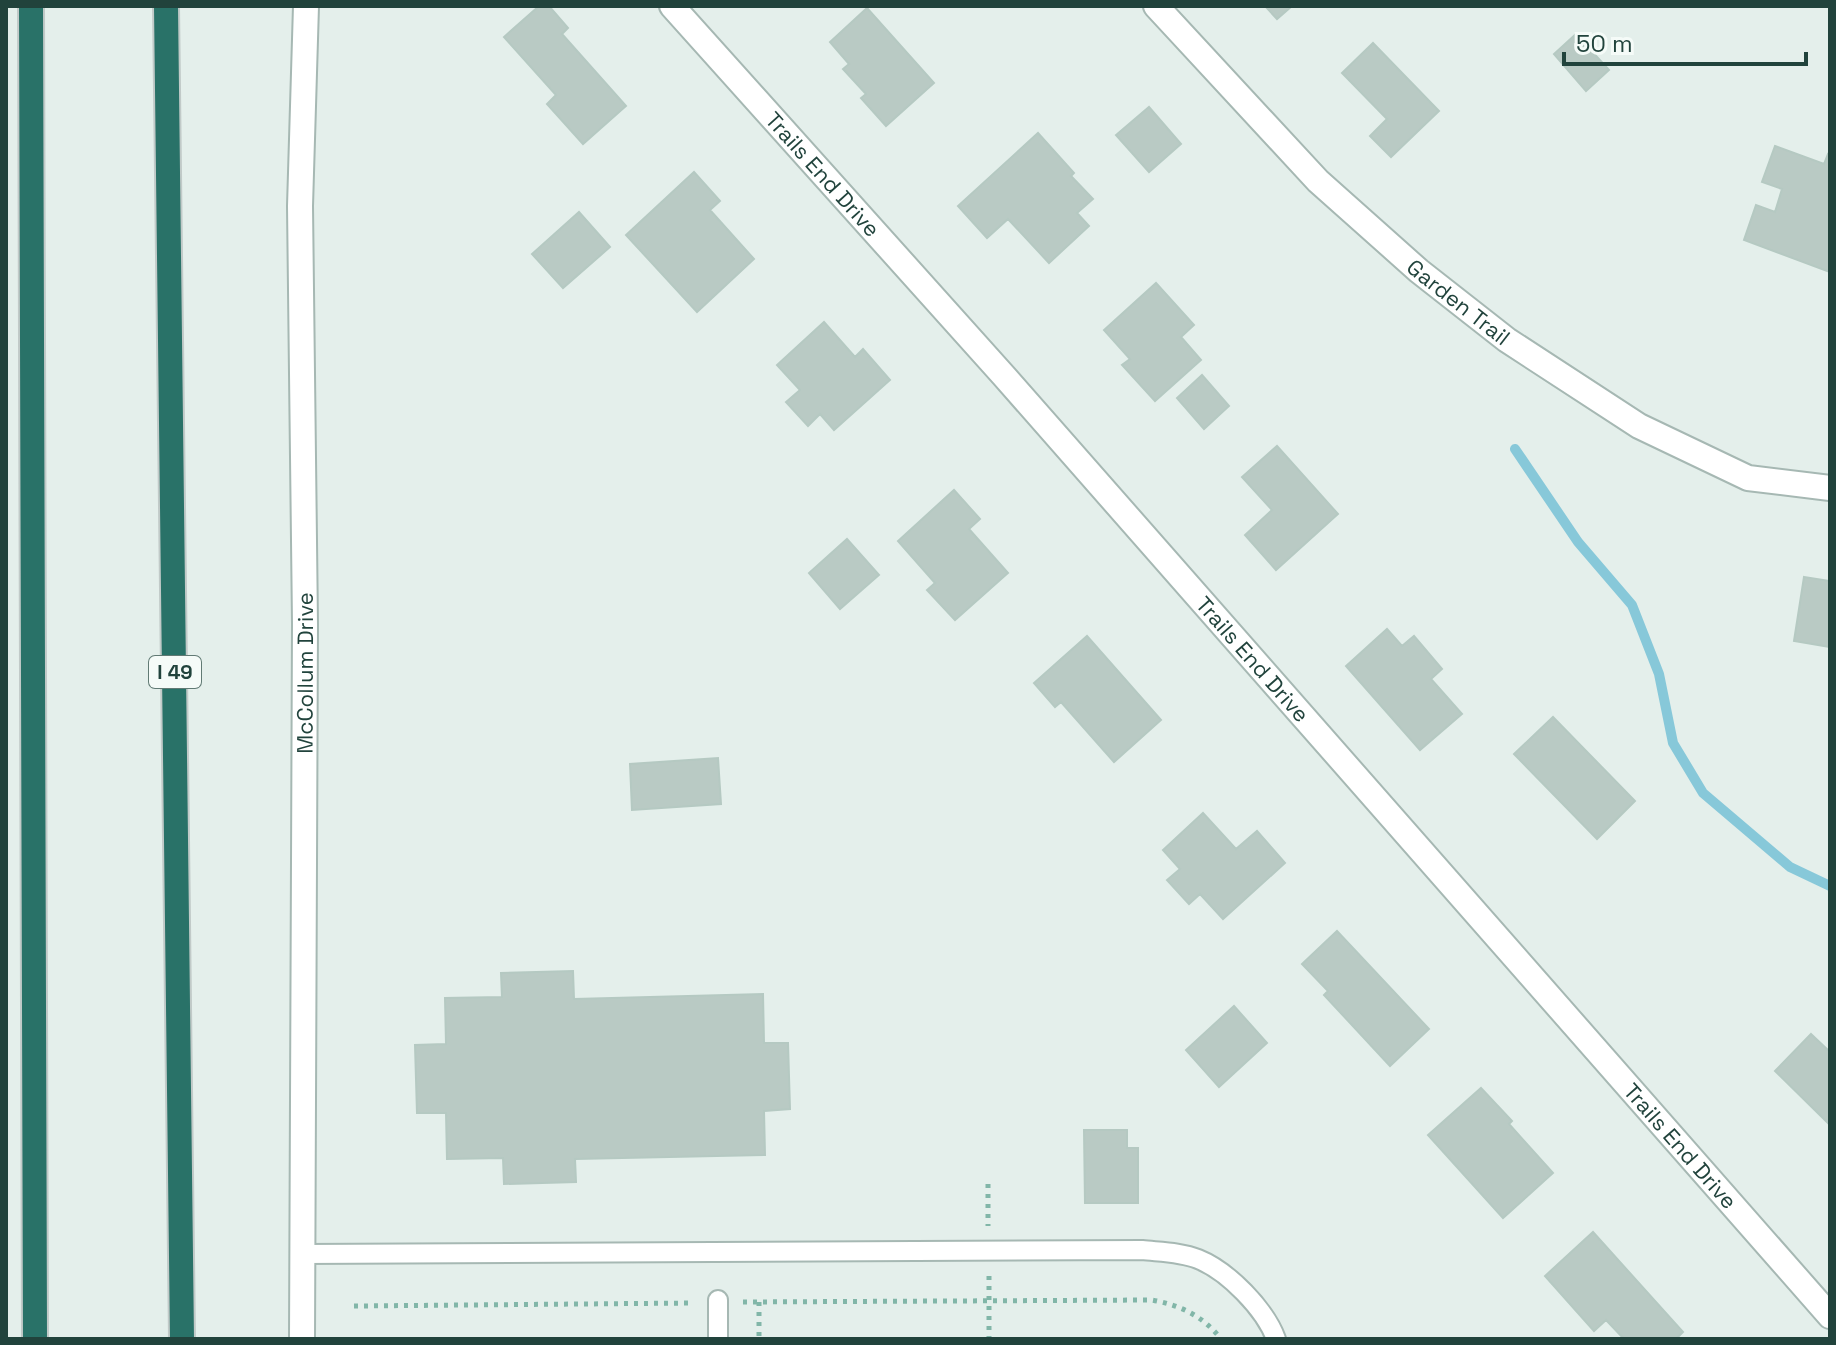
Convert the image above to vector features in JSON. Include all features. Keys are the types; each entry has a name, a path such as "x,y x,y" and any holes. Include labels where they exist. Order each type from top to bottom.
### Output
{"highway":[{"path":"31,6 35,1339"},
{"name":"I 49","path":"166,6 182,1339"}],"street":[{"name":"McCollum Drive","path":"302,1339 305,624 300,206 306,6"},
{"name":"Trails End Drive","path":"672,6 1004,376 1830,1316"},
{"name":"Garden Trail","path":"1156,6 1318,181 1419,271 1507,340 1639,426 1748,478 1830,488"}],"lane":[{"path":"302,1254 1142,1250 1199,1259 1231,1280 1256,1305 1276,1339"},
{"path":"718,1301 718,1339"}],"path":[{"path":"354,1306 1152,1300 1169,1303 1198,1316 1221,1339"},
{"path":"759,1302 759,1339"}],"building":[{"path":"539,6 549,6 568,28 562,34 626,106 583,144 547,104 556,95 504,37"},
{"path":"1265,6 1292,6 1277,19"},
{"path":"867,8 934,83 886,126 861,98 866,94 843,69 849,64 830,42"},
{"path":"1576,34 1609,70 1586,91 1554,54"},
{"path":"1373,43 1439,111 1391,157 1370,136 1387,119 1342,73"},
{"path":"1149,107 1181,144 1149,172 1116,135"},
{"path":"1038,133 1093,199 1077,213 1089,226 1049,263 1008,219 987,238 958,206"},
{"path":"1775,146 1824,164 1830,155 1830,272 1744,240 1756,205 1775,212 1782,189 1762,182"},
{"path":"694,172 720,201 710,210 754,259 697,312 626,235"},
{"path":"579,212 610,247 563,288 532,254"},
{"path":"1156,283 1194,325 1181,337 1201,360 1155,401 1122,365 1130,359 1104,330"},
{"path":"824,322 855,357 863,349 890,380 834,430 820,414 808,426 786,402 800,390 777,365"},
{"path":"1202,375 1229,406 1204,429 1177,398"},
{"path":"1277,446 1338,514 1276,570 1245,535 1272,510 1242,477"},
{"path":"954,490 980,519 969,529 1008,573 955,620 927,590 935,583 898,541"},
{"path":"847,539 879,575 840,609 809,573"},
{"path":"1804,577 1830,581 1830,647 1794,641"},
{"path":"1387,629 1402,646 1414,636 1442,669 1431,679 1462,714 1420,750 1346,666"},
{"path":"1087,636 1161,720 1114,762 1061,702 1055,707 1034,683"},
{"path":"1553,717 1635,801 1597,839 1514,754"},
{"path":"718,758 721,804 632,810 630,764"},
{"path":"1203,813 1236,849 1257,831 1285,863 1223,919 1200,894 1189,904 1167,880 1180,869 1163,850"},
{"path":"1337,931 1429,1029 1390,1066 1324,995 1328,991 1302,964"},
{"path":"573,971 574,999 763,994 764,1043 788,1043 790,1109 764,1111 765,1155 575,1159 576,1182 504,1184 503,1158 447,1159 446,1113 417,1113 415,1045 446,1044 445,998 502,997 501,973"},
{"path":"1234,1006 1267,1043 1219,1087 1186,1050"},
{"path":"1811,1034 1830,1052 1830,1125 1775,1071"},
{"path":"1481,1088 1553,1173 1503,1218 1428,1135"},
{"path":"1084,1130 1127,1130 1127,1148 1138,1148 1138,1203 1085,1203"},
{"path":"1593,1232 1683,1332 1676,1339 1624,1339 1606,1320 1594,1331 1545,1276"}],"waterway":[{"path":"1515,449 1578,542 1632,605 1659,674 1673,743 1703,793 1790,867 1830,886"}]}
